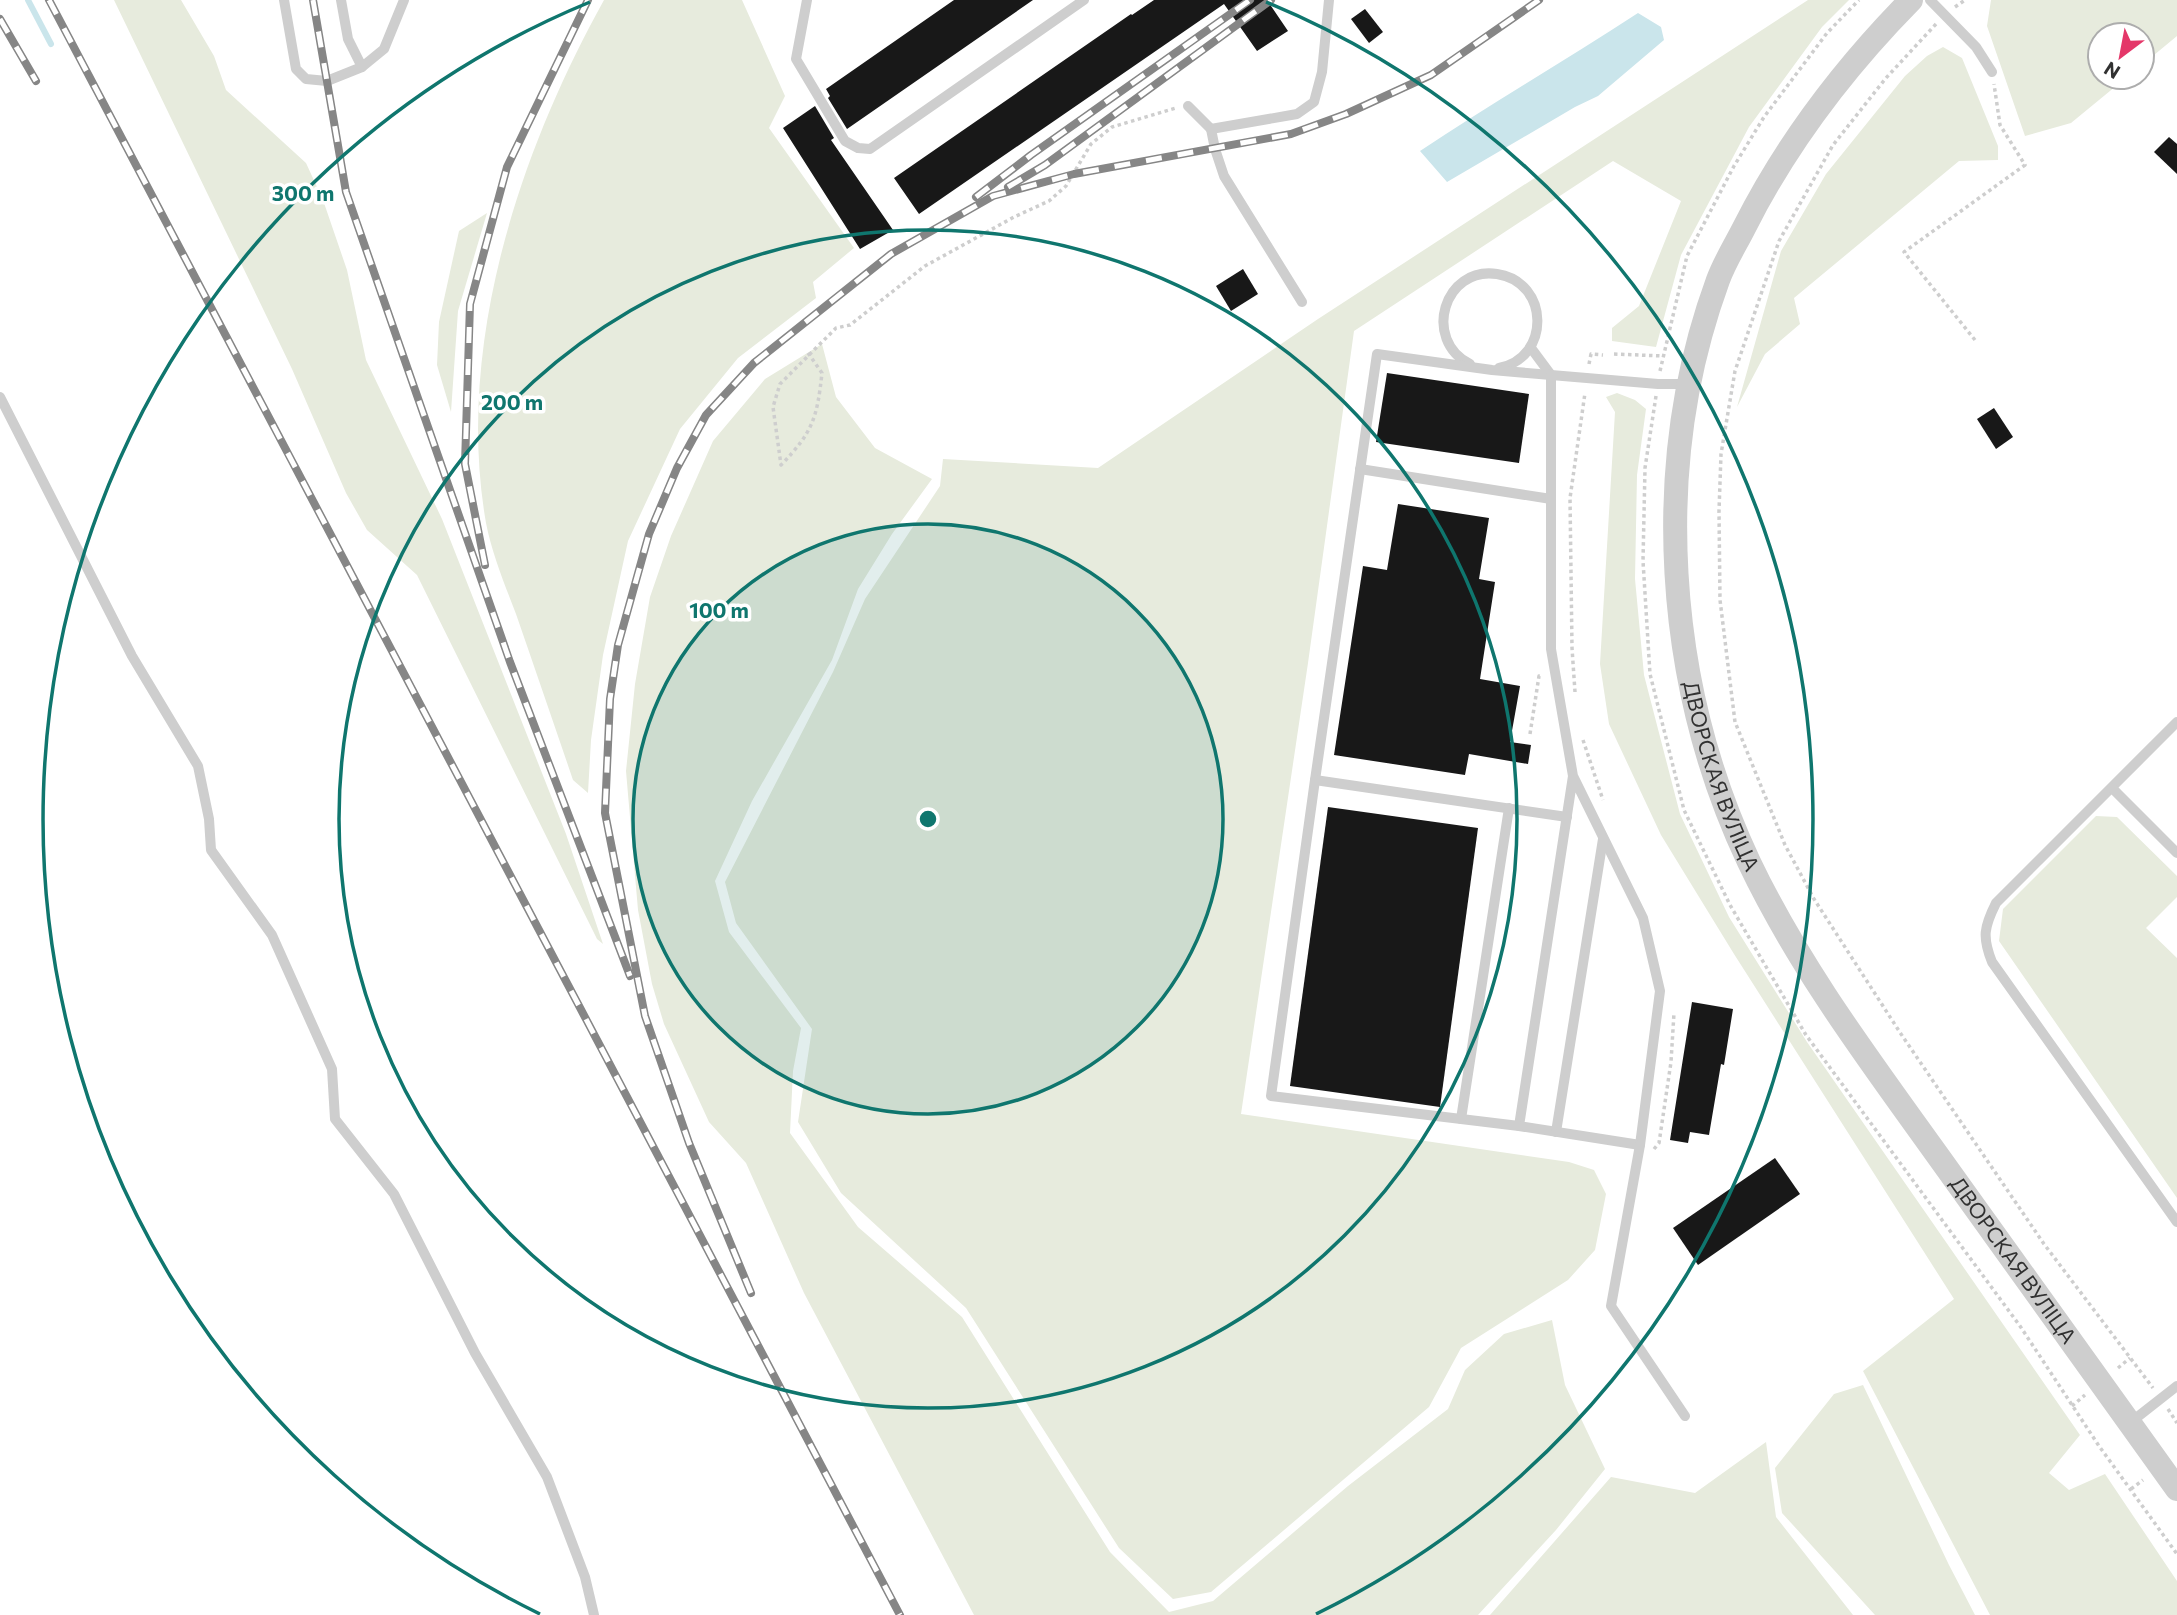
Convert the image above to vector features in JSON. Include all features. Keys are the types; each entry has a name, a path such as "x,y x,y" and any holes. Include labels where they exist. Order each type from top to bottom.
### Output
{"street":[{"name":"ДВОРСКАЯ ВУЛІЦА","path":"1911,0 1875,36 1825,98 1767,183 1718,278 1688,384 1676,461 1675,553 1683,647 1709,757 1721,795 1749,862 1783,926 1841,1020 2177,1489"}],"lane":[{"path":"284,0 296,69 306,79 327,81 362,67 384,49 404,0"},
{"path":"341,0 348,39 362,67"},
{"path":"807,0 796,59 845,141 858,148 870,149 1084,0"},
{"path":"1211,129 1297,114 1314,102 1322,72 1329,0"},
{"path":"1930,0 1976,47 1992,72"},
{"path":"1188,106 1211,129 1214,149 1224,176 1302,302"},
{"path":"1476,368 1452,350 1445,336 1445,306 1453,292 1465,281 1480,274 1496,273 1512,278 1525,287 1535,300 1538,332 1531,348 1521,359 1507,367 1492,370"},
{"path":"1531,348 1551,374 1551,649 1573,776 1643,918 1660,991 1640,1145 1611,1306 1685,1416"},
{"path":"1640,1145 1518,1126 1271,1096 1377,354 1492,370 1658,384 1688,384"},
{"path":"0,397 132,656 198,766 209,819 211,850 272,935 332,1069 335,1119 394,1194 475,1353 547,1478 585,1577 594,1615"},
{"path":"1360,469 1551,499"},
{"path":"2177,722 1996,903 1986,921 1985,943 1992,962 2177,1222"},
{"path":"1518,1126 1573,776"},
{"path":"1315,780 1567,817"},
{"path":"2112,788 2177,853"},
{"path":"1461,1119 1509,808"},
{"path":"1556,1132 1603,837"},
{"path":"2130,1422 2177,1386"}],"path":[{"path":"1859,0 1827,33 1764,117 1734,166 1687,256 1663,356 1645,468 1643,573 1650,674 1684,810 1730,905 1806,1035 2020,1326 2099,1446 2177,1553"},
{"path":"1965,0 1945,15 1885,78 1833,145 1779,241 1735,371 1721,454 1719,536 1720,600 1735,722 1785,845 1814,899 1901,1034 2044,1244 2177,1423"},
{"path":"1975,340 1904,252 2025,165 2000,125 1992,72"},
{"path":"808,353 822,373 818,412 804,442 781,465 773,407 780,384 808,353 836,328 850,325 925,266 1049,201 1066,186 1091,144 1112,127 1166,109 1188,106"},
{"path":"1575,695 1570,498 1591,354 1603,355"},
{"path":"1614,354 1663,356"},
{"path":"1581,733 1608,811"},
{"path":"1640,1145 1656,1149 1659,1143 1671,1062 1674,1003"}],"shaded area":[{"path":"114,0 181,0 214,56 226,90 306,163 323,200 347,270 366,360 442,519 566,834 603,944 597,939 417,575 367,530 346,493 292,369"},
{"path":"604,0 742,0 785,96 769,128 854,248 813,282 816,298 738,358 680,429 628,541 603,655 591,740 588,793 573,780 489,535 479,456 479,388 487,320 502,252 521,186 545,121"},
{"path":"1808,0 1849,0 1822,27 1749,127 1681,255 1656,347 1612,341 1612,328 1639,306 1681,201 1613,161 1354,331 1241,1114 1569,1162 1594,1170 1606,1194 1595,1250 1568,1280 1461,1348 1429,1407 1211,1592 1173,1599 1119,1548 966,1308 841,1193 798,1122 812,1029 736,923 725,882 833,672 865,599 940,486 943,459 1098,468 1318,319"},
{"path":"1991,0 2177,0 2177,36 2156,53 2156,21 2086,21 2086,91 2110,91 2071,123 2025,136 1987,26"},
{"path":"1943,47 1962,58 1998,146 1998,160 1959,161 1794,298 1800,324 1765,354 1737,407 1781,251 1826,174 1905,76 1927,56"},
{"path":"487,213 458,311 451,412 437,365 439,322 459,231"},
{"path":"822,344 836,397 875,448 932,479 892,534 858,589 832,660 752,801 715,881 729,932 801,1028 793,1071 790,1133 858,1227 962,1317 1110,1552 1169,1612 1213,1601 1348,1486 1448,1409 1465,1370 1504,1334 1552,1320 1565,1385 1605,1469 1556,1530 1478,1615 974,1615 804,1293 746,1163 709,1122 664,1024 652,984 638,910 626,771 635,684 650,597 671,536 713,441 765,379"},
{"path":"1617,393 1635,400 1646,409 1637,475 1635,579 1644,675 1680,814 1729,917 1807,1042 2080,1435 2049,1473 2069,1490 2105,1474 2177,1581 2177,1615 1990,1615 1863,1371 1954,1299 1661,835 1609,724 1600,664 1615,412 1606,397"},
{"path":"2096,816 2117,817 2177,876 2177,897 2146,928 2177,958 2177,1198 1999,941 2003,909"},
{"path":"1863,1385 1975,1615 1875,1615 1782,1513 1775,1468 1834,1394"},
{"path":"1766,1442 1776,1517 1853,1615 1490,1615 1611,1477 1695,1493"}],"water":[{"path":"1638,13 1661,27 1664,40 1598,96 1447,182 1420,151 1474,116"}],"building":[{"path":"954,0 1033,0 847,129 828,98 830,96 826,89"},
{"path":"1154,0 1267,0 1288,31 1257,51 1224,4 919,214 894,178"},
{"path":"1365,9 1383,32 1369,43 1351,19"},
{"path":"815,106 834,138 831,140 893,230 860,249 783,128"},
{"path":"2169,137 2177,144 2177,174 2154,152"},
{"path":"1243,269 1258,294 1231,311 1216,286"},
{"path":"1387,373 1529,394 1519,463 1376,442"},
{"path":"1994,408 2013,437 1996,449 1977,419"},
{"path":"1398,504 1489,518 1479,579 1495,582 1480,679 1520,686 1510,742 1531,745 1528,764 1469,754 1465,775 1334,755 1363,566 1387,570"},
{"path":"1328,807 1478,828 1440,1107 1290,1086"},
{"path":"1692,1002 1733,1009 1709,1135 1690,1132 1688,1143 1670,1140"},
{"path":"1775,1158 1800,1194 1698,1265 1673,1228"}],"waterway":[{"path":"28,0 51,44"}],"railway":[{"path":"49,0 900,1615"},
{"path":"313,0 346,192 510,662 630,976"},
{"path":"485,565 465,464 470,304 507,167 588,0"},
{"path":"976,197 1250,0"},
{"path":"1008,187 1045,165 1271,0"},
{"path":"751,1293 689,1143 645,1016 605,813 610,699 618,645 649,534 677,468 706,415 754,363 891,254 993,196 1074,174 1291,134 1346,114 1431,75 1539,0"},
{"path":"0,19 36,81"}]}
